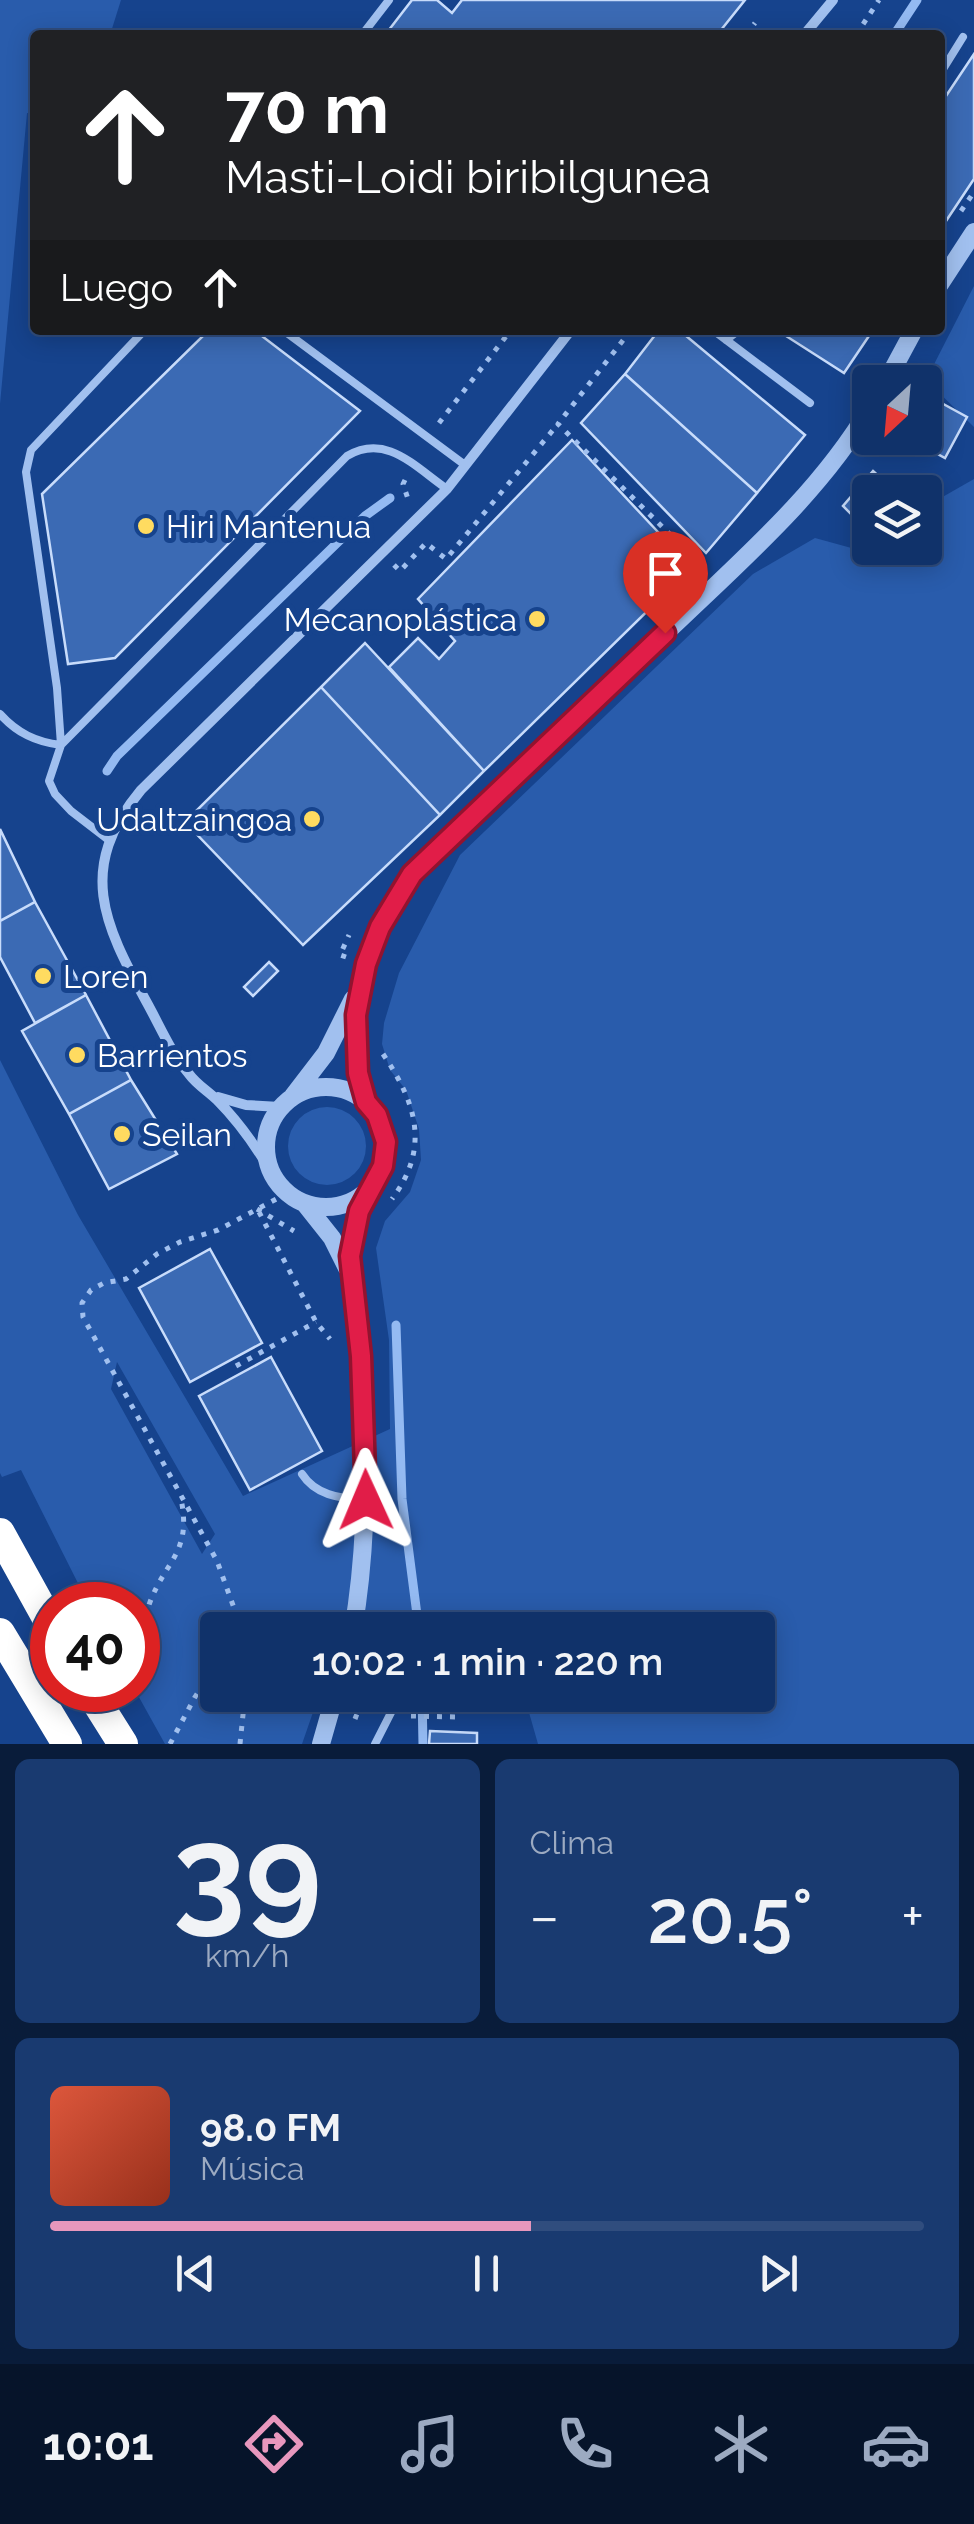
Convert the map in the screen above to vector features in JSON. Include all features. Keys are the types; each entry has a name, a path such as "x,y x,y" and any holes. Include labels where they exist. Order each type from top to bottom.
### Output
{"highway":[{"path":"0,1534 30,1588"},
{"path":"0,1633 66,1744"},
{"path":"103,1712 123,1744"}],"street":[{"path":"808,30 834,0"},
{"path":"945,276 974,232"},
{"path":"350,1278 332,1238 305,1204 287,1194 247,1134 180,1063 112,935 102,886 110,841 140,790 446,489 567,335"},
{"path":"895,365 911,335"},
{"path":"268,1167 266,1136 326,1053 360,985 380,927 412,874 811,490 852,438"},
{"path":"360,985 356,1044 366,1102"},
{"path":"212,1095 246,1105 287,1102 309,1089 326,1087 351,1092 377,1115 386,1142 383,1166 368,1191 353,1233 350,1278 361,1356 366,1500 355,1612"},
{"path":"305,1204 340,1206 368,1191"},
{"path":"321,1744 330,1712"}],"lane":[{"path":"366,30 389,0"},
{"path":"945,66 963,38"},
{"path":"110,841 55,794 48,781 61,745 57,688 26,472 31,450 140,335"},
{"path":"290,335 465,466"},
{"path":"720,335 810,403"},
{"path":"726,340 732,335"},
{"path":"61,745 347,456 365,446 386,449 446,489"},
{"path":"0,714 37,742 61,745"},
{"path":"302,1474 309,1486 323,1493 366,1500"},
{"path":"376,1744 392,1712"}],"path":[{"path":"859,30 879,0"},
{"path":"750,30 755,24"},
{"path":"627,335 558,424 704,568"},
{"path":"355,923 340,956 366,964"},
{"path":"377,1046 391,1066 417,1132 416,1154 402,1186 385,1210"},
{"path":"235,1612 217,1561 83,1317 82,1304 91,1290 126,1278 157,1254 218,1230 287,1194"},
{"path":"258,1209 305,1239"},
{"path":"258,1209 316,1322 330,1339 334,1356"},
{"path":"236,1366 316,1322"},
{"path":"330,1339 336,1328"},
{"path":"160,1585 180,1547 185,1519 179,1492"},
{"path":"170,1744 200,1688"},
{"path":"240,1744 243,1712"},
{"path":"414,1717 458,1717"}],"shaded area":[{"path":"0,0 121,0 112,30 30,30 30,113 27,113 0,404"},
{"path":"974,286 974,427 942,396 942,365 934,365"},
{"path":"974,479 974,1744 538,1744 529,1712 775,1712 775,1612 200,1612 200,1712 313,1712 302,1744 165,1744 147,1712 160,1712 160,1582 77,1582 21,1470 2,1477 0,1473 0,1060 78,1215 243,1496 390,1429 389,1340 376,1248 385,1221 410,1192 421,1160 419,1129 406,1090 390,1070 382,1044 399,973 460,855 753,574 815,538 852,548 852,565 942,565 942,497","holes":["117,1362 215,1534 202,1554 111,1389"]},
{"path":"327,1107 342,1110 354,1119 363,1131 363,1161 354,1173 342,1182 327,1185 312,1182 300,1173 291,1161 288,1146 291,1131 300,1119 312,1110"}],"building":[{"path":"412,0 437,0 452,13 462,0 745,0 721,30 389,30"},
{"path":"974,54 974,179 945,222 945,98"},
{"name":"Hiri Mantenua","path":"204,335 261,335 360,411 115,658 68,664 42,494"},
{"path":"655,335 685,335 805,435 757,493 625,374"},
{"path":"787,335 870,335 844,373"},
{"path":"625,374 757,493 706,553 581,423"},
{"path":"942,403 967,417 945,458 939,455"},
{"name":"Mecanoplástica","path":"572,440 658,532 640,546 677,582 484,771 389,667 418,638 439,659 455,641 418,599"},
{"path":"852,496 852,515 843,506"},
{"path":"365,643 484,771 440,815 321,687"},
{"name":"Udaltzaingoa","path":"321,687 440,815 303,945 185,822"},
{"path":"0,829 35,902 0,921"},
{"name":"Loren","path":"35,902 86,995 35,1023 0,957 0,921"},
{"path":"269,962 278,971 253,996 244,987"},
{"name":"Barrientos","path":"86,995 131,1080 69,1114 22,1031"},
{"name":"Seilan","path":"131,1080 177,1154 109,1189 69,1114"},
{"path":"210,1249 262,1343 190,1382 139,1288"},
{"path":"271,1357 322,1451 250,1490 199,1396"},
{"path":"430,1731 477,1733 477,1744 429,1744"}],"waterway":[{"path":"897,30 917,0"},
{"path":"107,771 117,756 365,516 390,498"},
{"path":"396,1325 402,1499 417,1612"},
{"path":"422,1712 423,1744"}],"place":[{"name":"Hiri Mantenua","path":"146,526"},
{"name":"Mecanoplástica","path":"537,619"},
{"name":"Udaltzaingoa","path":"312,819"},
{"name":"Loren","path":"43,976"},
{"name":"Barrientos","path":"77,1055"},
{"name":"Seilan","path":"122,1134"}],"route":[{"path":"366,1500 361,1356 350,1256 359,1211 378,1179 386,1155 384,1128 366,1102 358,1073 356,1015 366,964 380,927 412,874 665,633"}]}
